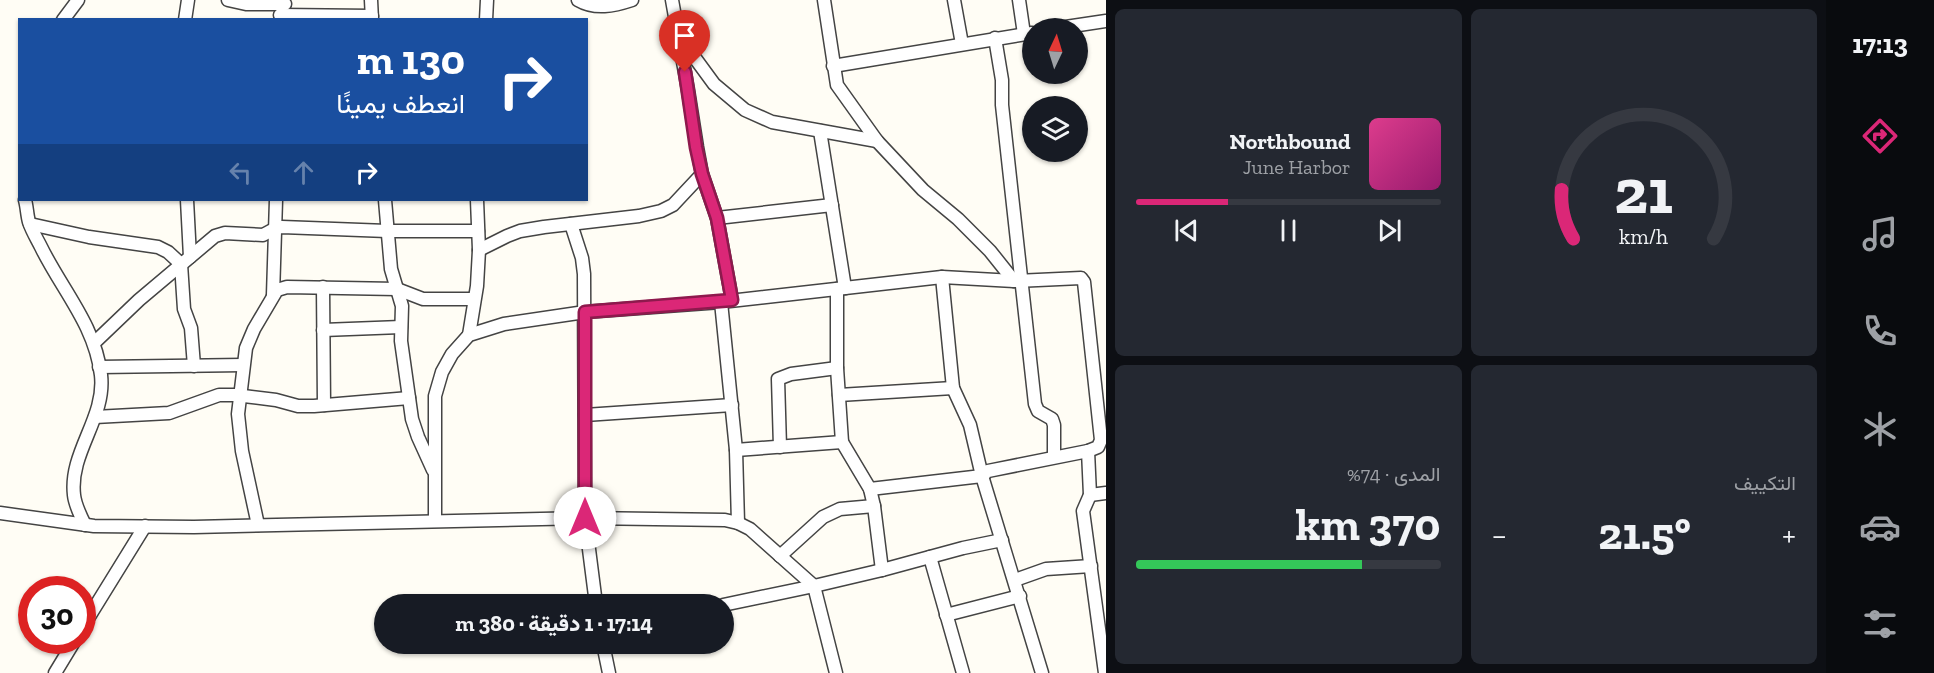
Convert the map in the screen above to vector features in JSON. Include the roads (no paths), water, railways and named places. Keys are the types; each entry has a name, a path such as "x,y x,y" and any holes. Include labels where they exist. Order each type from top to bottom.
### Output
{"street":[{"path":"64,18 78,0"},
{"path":"185,18 188,0"},
{"path":"228,0 282,10 372,18 370,0"},
{"path":"486,18 487,0"},
{"path":"578,0 601,7 632,0"},
{"path":"672,0 702,174 717,218 727,301 738,523"},
{"path":"824,0 837,85 878,141 923,190 958,219 1018,280"},
{"path":"954,0 962,44"},
{"path":"1019,0 1024,18"},
{"path":"1088,24 1106,21"},
{"path":"678,34 714,84 745,110 772,122 878,141"},
{"path":"833,66 1022,34"},
{"path":"995,38 1002,80 1002,105 1018,280 1035,404 1038,411 1052,419 1054,457"},
{"path":"820,131 832,205 841,288 837,368 842,442 870,489 882,570"},
{"path":"478,250 520,231 661,212 673,205 702,174"},
{"path":"25,201 30,224 48,261 87,324 99,367 101,398 74,472 74,497 85,525"},
{"path":"187,201 183,309 191,328 194,366"},
{"path":"273,295 276,201"},
{"path":"385,201 391,269 402,306 404,369 409,398 418,437 435,474"},
{"path":"469,335 478,250 477,201"},
{"path":"717,218 832,205"},
{"path":"30,224 89,237 158,247 186,260"},
{"path":"571,224 582,258 585,312 585,518 595,594"},
{"path":"94,343 114,322 186,260 215,236 225,233 263,235 276,228 478,231"},
{"path":"435,520 435,396 442,372 452,354 469,335 504,324 585,312 727,301 942,278 1018,280 1076,277 1084,282 1102,424 1100,445 1088,451 988,471 982,476 870,489"},
{"path":"942,278 952,388 970,425 982,476 1042,673"},
{"path":"258,525 242,451 238,414 243,365 249,340 273,295 281,287 323,287 397,289 405,290 423,299 474,300"},
{"path":"323,287 324,405"},
{"path":"323,330 401,327"},
{"path":"99,367 243,365"},
{"path":"780,447 778,379 791,374 837,368"},
{"path":"838,395 952,388"},
{"path":"95,417 169,412 219,395 276,400 298,406 409,398"},
{"path":"585,415 732,405"},
{"path":"736,450 842,442"},
{"path":"1088,451 1090,495 1083,512 1106,673"},
{"path":"1090,495 1106,493"},
{"path":"780,556 823,517 832,512 874,506"},
{"path":"0,513 85,525 145,526 585,518 725,520 750,529 814,586 836,673"},
{"path":"96,605 145,526"},
{"path":"734,603 814,586 977,544 1002,540"},
{"path":"930,557 963,673"},
{"path":"1015,580 1046,569 1091,566"},
{"path":"946,615 1020,596"},
{"path":"55,673 67,654"},
{"path":"605,654 609,673"}]}
